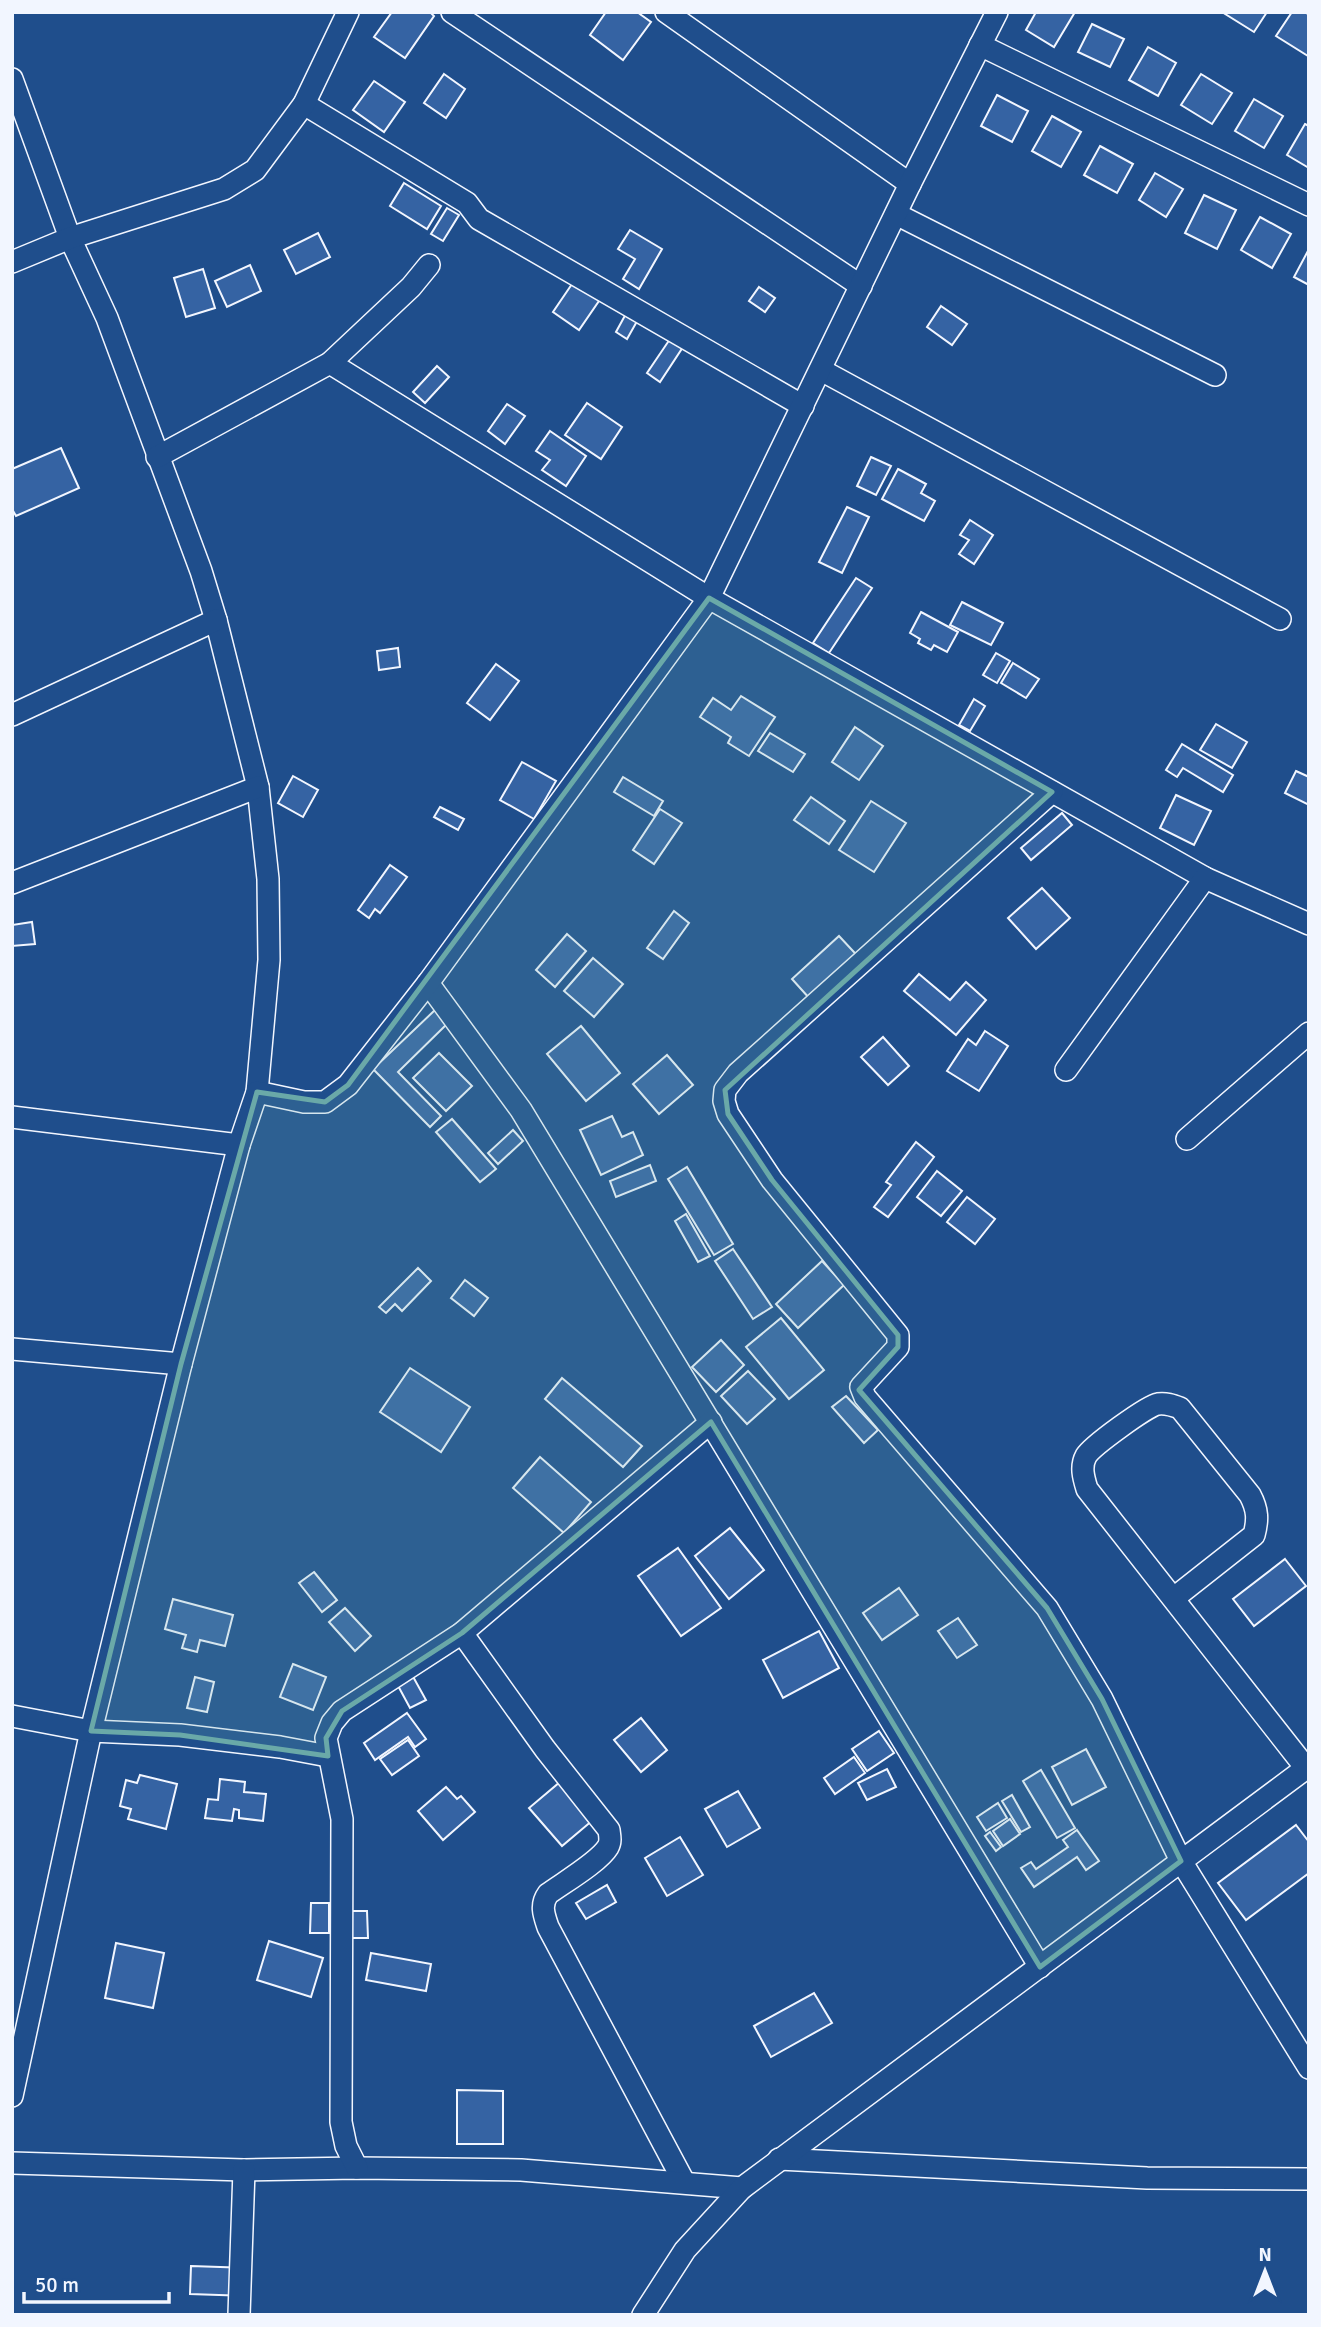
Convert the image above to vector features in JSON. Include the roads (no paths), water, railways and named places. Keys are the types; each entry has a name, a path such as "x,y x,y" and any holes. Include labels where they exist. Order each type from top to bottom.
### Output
{"street":[{"path":"12,262 70,238 224,189 255,170 304,104 344,26 348,12"},
{"path":"452,12 861,286"},
{"path":"666,12 910,184"},
{"path":"257,1092 304,1102 325,1102 348,1085 428,983 709,598 910,184 997,12"},
{"path":"980,45 1309,205"},
{"path":"12,79 70,238 107,318 201,571 216,620 258,787 268,879 269,960 257,1092 239,1145 181,1364 91,1731 12,2096"},
{"path":"304,104 467,203 479,219 803,406"},
{"path":"896,214 1215,376"},
{"path":"158,457 330,363 411,287 429,265"},
{"path":"330,363 709,598 1205,878 1309,924"},
{"path":"821,370 1280,619"},
{"path":"12,715 216,620"},
{"path":"12,883 258,787"},
{"path":"1052,792 738,1073 725,1090 724,1101 728,1114 772,1180 898,1335 898,1347 862,1387 864,1397 1047,1608 1102,1699 1181,1861 1309,2068"},
{"path":"1066,1070 1205,878"},
{"path":"428,983 521,1110 1040,1968"},
{"path":"1186,1139 1309,1033"},
{"path":"13,1114 239,1145"},
{"path":"12,1349 181,1364"},
{"path":"643,2315 684,2250 742,2188 1308,1767 1087,1489 1083,1474 1087,1454 1146,1408 1159,1404 1180,1408 1257,1507 1258,1523 1254,1535 1174,1598"},
{"path":"357,2168 346,2146 341,2122 342,1819 326,1738 332,1723 342,1711 461,1633 711,1422"},
{"path":"461,1633 545,1749 609,1830 611,1839 608,1847 600,1856 548,1894 543,1901 543,1911 548,1927 684,2182"},
{"path":"12,1716 91,1731 180,1735 280,1747 328,1756"},
{"path":"779,2159 1147,2178 1309,2179"},
{"path":"12,2163 244,2170 521,2170 742,2188"},
{"path":"239,2315 244,2170"}]}
